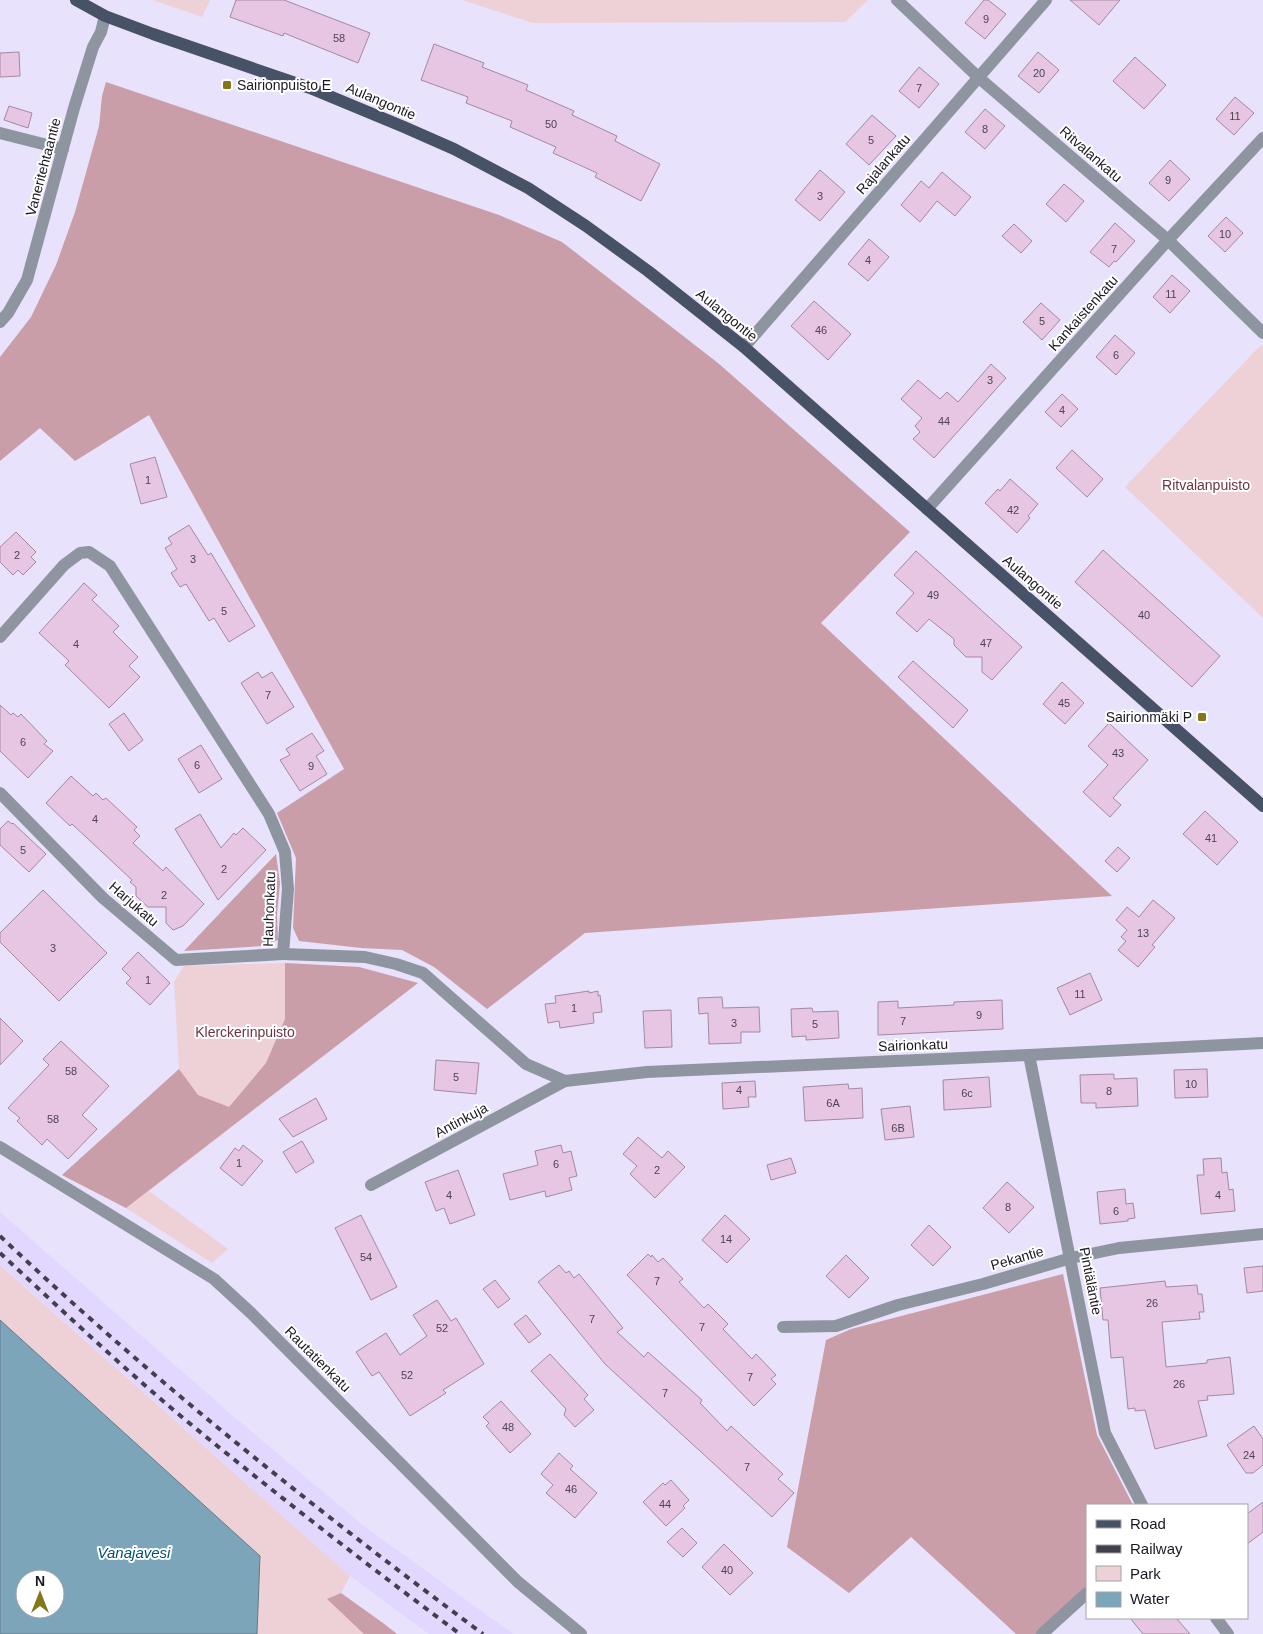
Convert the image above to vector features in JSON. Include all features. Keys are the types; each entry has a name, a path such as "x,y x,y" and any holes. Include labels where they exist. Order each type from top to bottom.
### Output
{"main road":[{"name":"Aulangontie","path":"76,0 105,16 310,88 454,149 528,188 586,226 648,271 744,347 1263,806"}],"street":[{"name":"Ritvalankatu","path":"897,0 978,77 1168,240 1263,333"},
{"name":"Rajalankatu","path":"744,347 1046,0"},
{"name":"Vaneritehtaantie","path":"0,322 8,313 27,280 82,82 105,16"},
{"path":"0,133 64,149"},
{"name":"Kankaistenkatu","path":"928,509 1168,240 1263,138"},
{"name":"Hauhonkatu","path":"0,637 64,565 80,553 89,552 110,566 269,814 285,852 288,889 283,954 365,958 396,964 423,973 526,1064 566,1081"},
{"name":"Harjukatu","path":"0,793 103,898 176,960 283,954"},
{"name":"Sairionkatu","path":"566,1081 647,1072 1263,1043"},
{"name":"Pintiäläntie","path":"1029,1055 1105,1432 1141,1504"},
{"name":"Antinkuja","path":"372,1185 566,1081"},
{"name":"Rautatienkatu","path":"0,1147 214,1279 252,1313 518,1582 581,1634"},
{"name":"Pekantie","path":"783,1327 836,1326 898,1306 983,1284 1071,1258 1119,1248 1263,1234"},
{"path":"1042,1634 1086,1594"},
{"path":"1217,1619 1228,1634"}],"shaded area":[{"path":"106,82 499,215 562,242 718,363 910,532 821,623 1112,896 585,933 487,1009 434,967 402,950 361,948 299,941 293,928 296,858 277,813 344,769 149,415 75,461 40,428 0,461 0,357 31,317 56,265 75,212 99,126 102,96"},
{"path":"276,854 280,883 277,915 278,940 262,946 184,951"},
{"path":"285,963 359,967 418,983 126,1208 62,1175 179,1069 198,1095 229,1107 266,1063 285,1019"},
{"path":"0,1212 233,1416 365,1527 513,1634 429,1634 350,1576 0,1264"},
{"path":"1063,1274 1097,1435 1132,1504 1086,1504 1086,1587 1036,1634 1016,1634 911,1537 849,1593 787,1547 826,1340 851,1329"},
{"path":"341,1593 397,1634 364,1634 327,1599"}],"green space":[{"path":"153,0 210,0 202,17"},
{"path":"462,0 868,0 845,22 533,23"},
{"name":"Ritvalanpuisto","path":"1261,345 1263,347 1263,618 1125,487"},
{"name":"Klerckerinpuisto","path":"285,963 359,967 418,983 149,1191 228,1249 212,1263 126,1208 62,1175 179,1069 174,982 184,966"},
{"path":"0,1265 350,1576 341,1593 327,1599 364,1634 257,1634 260,1556 0,1320"}],"water":[{"name":"Vanajavesi","path":"0,1320 260,1556 257,1634 0,1634"}],"building":[{"path":"236,0 284,0 370,33 358,63 284,33 283,36 230,17"},
{"path":"984,0 988,0 1006,14 985,39 965,23"},
{"path":"1070,0 1120,0 1099,25"},
{"path":"434,44 484,63 482,67 528,85 526,90 574,111 572,115 617,136 615,141 660,164 641,201 595,177 597,173 553,153 556,147 510,127 512,121 466,103 468,97 421,80"},
{"path":"19,52 20,76 0,77 0,53"},
{"path":"1038,52 1059,70 1039,93 1018,76"},
{"path":"1135,57 1166,85 1144,109 1113,81"},
{"path":"919,67 939,84 919,108 899,91"},
{"path":"1235,97 1254,113 1234,135 1216,119"},
{"path":"9,106 32,113 28,128 4,120"},
{"path":"985,109 1005,126 985,149 965,132"},
{"path":"872,115 896,136 869,165 846,144"},
{"path":"1170,160 1190,179 1169,201 1149,183"},
{"path":"820,170 845,192 820,221 795,200"},
{"path":"942,172 971,197 955,216 937,201 920,222 901,205 921,181 929,188"},
{"path":"1064,184 1084,201 1066,222 1046,204"},
{"path":"1226,217 1243,233 1225,252 1208,236"},
{"path":"1115,223 1135,241 1109,267 1090,252"},
{"path":"1014,224 1032,241 1021,253 1002,236"},
{"path":"869,239 889,257 868,281 848,264"},
{"path":"1172,275 1190,291 1170,313 1153,297"},
{"path":"814,301 851,334 828,360 791,326"},
{"path":"1041,303 1060,320 1042,340 1023,322"},
{"path":"1115,335 1135,353 1116,375 1096,357"},
{"path":"991,364 1006,378 934,458 913,439 920,432 915,426 922,418 901,399 918,380 940,399 947,392 958,402"},
{"path":"1062,394 1078,409 1061,427 1045,412"},
{"path":"1072,450 1103,479 1087,497 1056,468"},
{"path":"155,457 167,497 141,504 130,464"},
{"path":"1010,479 1038,504 1028,516 1030,518 1017,533 985,503 998,489 1000,491"},
{"path":"189,525 208,555 211,553 255,626 229,642 214,618 209,621 186,584 180,587 171,573 177,569 165,548 172,544 168,538"},
{"path":"16,532 36,552 31,557 36,562 23,575 18,570 13,575 0,562 0,547"},
{"path":"1103,550 1220,656 1192,687 1075,582"},
{"path":"916,551 1022,647 992,680 982,672 982,657 966,657 954,645 954,639 929,619 917,632 896,613 914,593 894,575"},
{"path":"84,583 97,595 92,600 119,626 113,632 138,657 129,666 140,677 109,708 65,665 69,661 39,633"},
{"path":"913,661 968,710 953,728 898,677"},
{"path":"258,672 262,678 272,672 294,707 267,724 241,683"},
{"path":"1062,682 1084,703 1065,724 1043,704"},
{"path":"0,705 11,715 13,713 18,717 21,714 47,741 44,744 53,751 28,778 0,751"},
{"path":"124,713 143,740 129,751 109,724"},
{"path":"1109,723 1148,760 1113,798 1121,805 1110,817 1083,792 1108,765 1088,746"},
{"path":"312,733 324,751 316,756 327,774 300,791 280,760 290,755 286,749"},
{"path":"201,745 222,779 199,793 178,759"},
{"path":"71,776 93,796 96,793 103,800 106,798 137,827 134,830 140,836 133,843 163,871 166,867 204,904 183,926 173,930 166,923 166,907 148,907 136,896 136,887 130,882 132,880 72,824 70,826 46,803"},
{"path":"1205,811 1238,842 1217,865 1183,834"},
{"path":"200,814 221,848 234,833 236,835 243,828 266,850 218,900 175,829"},
{"path":"8,821 13,823 46,854 29,872 0,845 0,829"},
{"path":"1118,847 1130,858 1117,872 1105,861"},
{"path":"43,890 107,953 59,1001 0,942 0,933"},
{"path":"1153,900 1175,918 1152,945 1155,947 1138,967 1118,950 1126,941 1121,937 1127,930 1116,920 1127,907 1139,917"},
{"path":"138,952 170,983 150,1005 126,983 131,978 122,969"},
{"path":"1090,973 1102,1000 1070,1015 1057,988"},
{"path":"589,991 589,993 598,991 598,996 600,995 602,1012 593,1013 594,1023 560,1028 559,1021 548,1023 545,1004 556,1003 555,996"},
{"path":"722,997 723,1008 759,1007 760,1032 741,1032 741,1043 709,1044 708,1013 699,1014 698,998"},
{"path":"1002,1000 1003,1029 878,1035 878,1002 898,1001 898,1008 954,1005 954,1002"},
{"path":"812,1008 813,1012 838,1011 839,1038 806,1040 806,1036 792,1037 791,1009"},
{"path":"671,1010 672,1047 645,1048 643,1011"},
{"path":"0,1018 23,1041 0,1065"},
{"path":"61,1041 109,1086 82,1115 97,1129 68,1159 47,1139 42,1145 17,1121 20,1118 8,1108 49,1065 43,1059"},
{"path":"436,1060 479,1063 476,1094 434,1090"},
{"path":"1207,1069 1208,1097 1175,1098 1174,1070"},
{"path":"1114,1074 1114,1079 1137,1078 1138,1106 1096,1108 1096,1103 1081,1103 1080,1075"},
{"path":"989,1077 991,1107 944,1110 943,1080"},
{"path":"755,1081 756,1097 748,1097 749,1107 723,1109 722,1083"},
{"path":"848,1084 849,1089 862,1088 863,1118 805,1121 803,1087"},
{"path":"316,1098 327,1119 293,1137 279,1119"},
{"path":"910,1106 914,1137 885,1140 881,1109"},
{"path":"638,1137 662,1158 668,1151 685,1167 655,1198 630,1174 637,1166 623,1154"},
{"path":"302,1141 314,1162 296,1173 283,1152"},
{"path":"243,1145 263,1161 242,1186 220,1168 235,1148 239,1151"},
{"path":"561,1145 563,1153 571,1151 577,1176 569,1178 572,1190 546,1197 545,1191 510,1200 503,1174 538,1165 535,1151"},
{"path":"791,1158 796,1173 771,1180 767,1165"},
{"path":"1221,1158 1222,1173 1227,1172 1229,1190 1233,1189 1235,1211 1201,1214 1197,1175 1204,1175 1203,1159"},
{"path":"458,1170 475,1215 450,1224 444,1208 436,1211 425,1182"},
{"path":"1007,1182 1034,1207 1009,1233 983,1208"},
{"path":"1125,1189 1126,1204 1133,1203 1135,1218 1128,1219 1128,1221 1100,1224 1097,1192"},
{"path":"361,1215 397,1287 371,1300 335,1228"},
{"path":"725,1215 750,1239 727,1263 702,1240"},
{"path":"929,1225 951,1247 933,1266 911,1245"},
{"path":"648,1254 651,1257 652,1255 658,1262 663,1258 683,1279 679,1282 704,1308 708,1304 728,1324 723,1329 752,1359 756,1354 776,1375 771,1379 776,1384 754,1406 627,1275"},
{"path":"846,1255 869,1278 849,1298 826,1276"},
{"path":"559,1265 566,1273 569,1271 574,1278 579,1274 623,1328 617,1332 644,1357 648,1352 702,1400 700,1403 727,1431 731,1426 783,1474 778,1479 794,1493 772,1517 605,1364 538,1282"},
{"path":"1263,1266 1263,1291 1247,1293 1244,1268"},
{"path":"495,1280 510,1299 498,1308 483,1289"},
{"path":"1165,1281 1166,1287 1197,1285 1198,1294 1202,1294 1204,1312 1199,1312 1200,1319 1162,1322 1166,1367 1207,1363 1207,1360 1230,1357 1234,1394 1207,1396 1208,1400 1198,1401 1207,1436 1155,1449 1145,1410 1135,1411 1135,1408 1128,1409 1123,1357 1111,1358 1108,1320 1103,1320 1100,1288"},
{"path":"437,1300 451,1321 456,1318 484,1364 443,1390 446,1393 410,1416 379,1372 372,1376 356,1352 386,1333 400,1355 427,1336 413,1315"},
{"path":"526,1315 541,1334 529,1343 514,1324"},
{"path":"550,1354 588,1395 584,1399 594,1410 575,1427 564,1415 566,1409 531,1371"},
{"path":"501,1401 531,1434 510,1453 486,1426 489,1423 483,1417"},
{"path":"1254,1426 1263,1439 1263,1465 1253,1473 1246,1473 1227,1445"},
{"path":"559,1453 573,1466 570,1469 597,1493 575,1518 546,1493 553,1485 541,1474"},
{"path":"671,1480 689,1500 683,1506 685,1508 666,1526 643,1502 663,1483 665,1485"},
{"path":"1263,1502 1263,1532 1248,1543 1248,1513"},
{"path":"682,1528 697,1543 683,1557 667,1542"},
{"path":"724,1544 753,1573 730,1595 702,1567"},
{"path":"1131,1619 1177,1619 1190,1634 1143,1634"}],"railway":[{"path":"0,1236 116,1341 235,1442 483,1634"},
{"path":"0,1253 120,1363 194,1427 326,1532 460,1634"}],"place":[{"name":"Sairionpuisto E","path":"227,85"},
{"name":"Sairionmäki P","path":"1202,717"}]}
